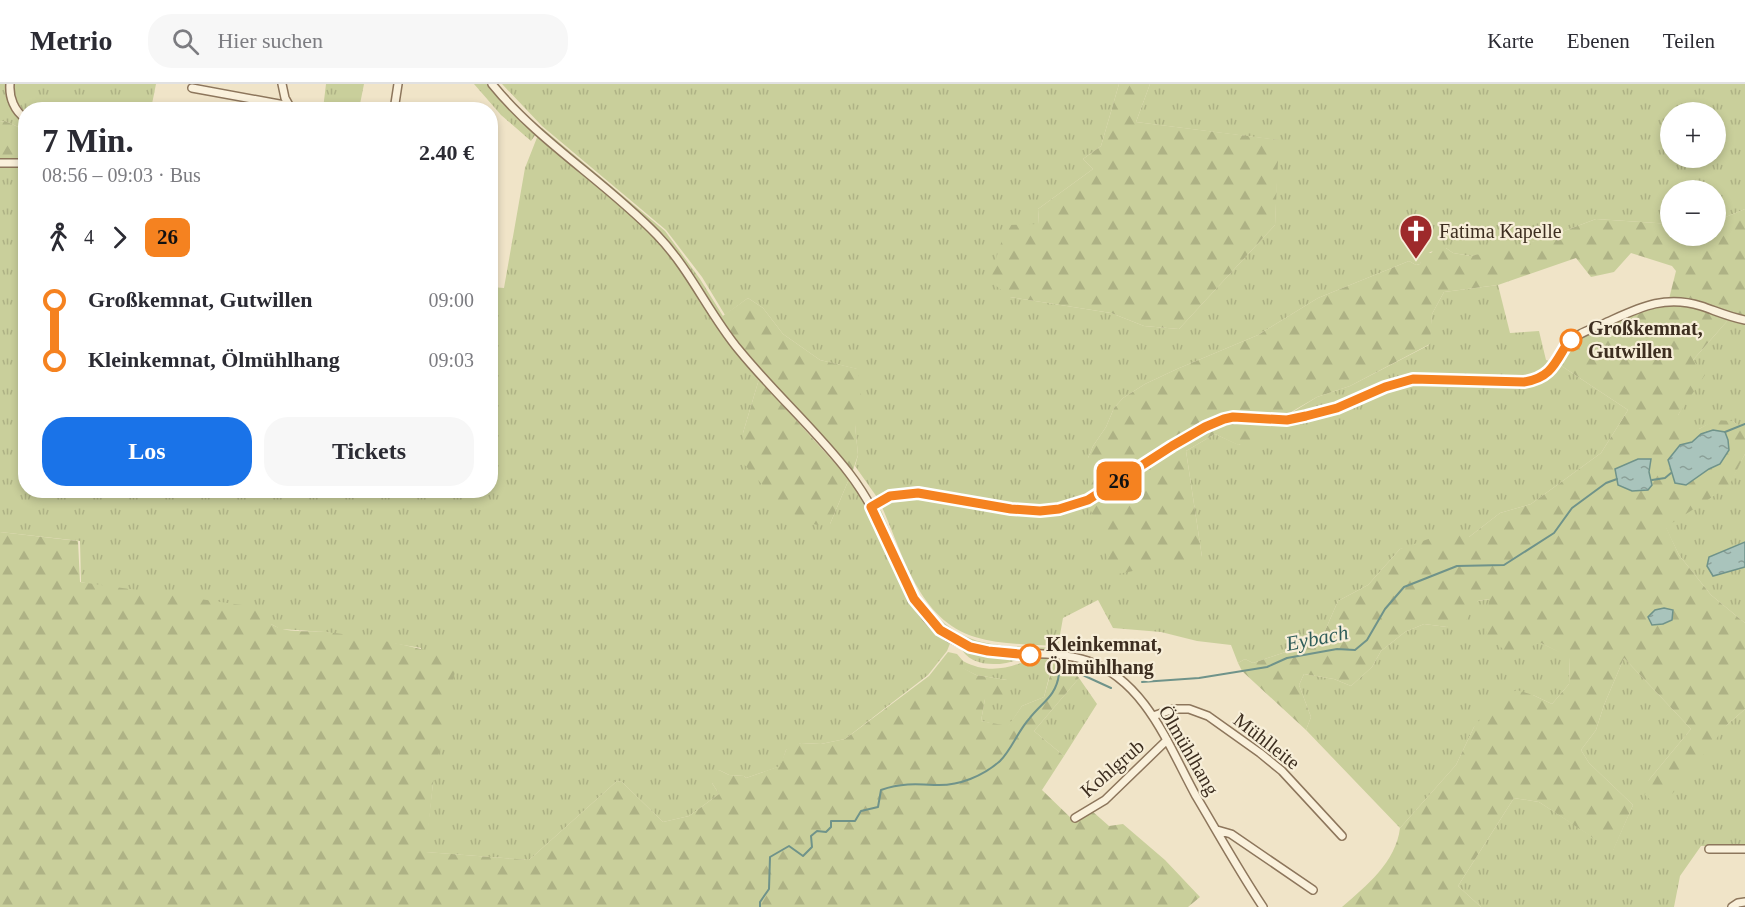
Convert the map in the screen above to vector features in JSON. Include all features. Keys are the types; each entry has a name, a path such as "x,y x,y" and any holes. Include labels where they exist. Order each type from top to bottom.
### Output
{"street":[{"path":"10,84 9,95 18,110"},
{"path":"282,84 287,102"},
{"path":"395,102 398,84"},
{"name":"Ölmühlhang","path":"492,84 507,103 538,133 657,236 676,258 738,349 850,474 871,507 914,599 940,630 970,647 988,651 1071,657 1101,666 1115,674 1132,690 1153,716 1263,907"},
{"path":"192,88 261,102"},
{"path":"0,163 18,163"},
{"path":"871,507 890,496 918,493 1011,509 1040,511 1074,506 1107,489 1172,446 1224,419 1233,417 1287,420 1306,416 1337,408 1385,387 1413,379 1524,382 1538,380 1549,373 1568,342 1638,308 1652,304 1682,302 1745,320"},
{"name":"Mühlleite","path":"1153,716 1174,709 1189,709 1208,716 1282,771 1342,836"},
{"name":"Kohlgrub","path":"1075,818 1105,800 1167,740"},
{"path":"1217,830 1231,834 1313,890"},
{"path":"1709,849 1745,849"},
{"path":"1732,907 1745,902"}],"green space":[{"path":"0,84 6,84 10,106 18,117 18,127 5,121 0,122"},
{"path":"14,84 156,84 152,102 18,103"},
{"path":"326,84 364,84 360,102 324,102"},
{"path":"474,84 487,84 504,105 536,134 531,141 498,112 498,102 490,102"},
{"path":"502,84 1119,84 1101,146 1083,159 1093,169 1038,209 1039,224 1010,297 1111,313 1144,326 1179,329 1275,225 1278,140 1136,122 1150,84 1745,84 1745,209 1726,217 1726,180 1660,180 1660,223 1596,219 1543,239 1494,252 1471,256 1453,253 1446,248 1427,254 1420,264 1416,265 1409,261 1318,298 1258,335 1177,369 1145,384 1123,398 1114,408 1088,458 1089,498 1045,508 1004,506 920,492 904,493 879,500 855,466 858,455 855,425 857,369 820,360 783,334 763,308 748,298 725,315 702,277 666,230 542,126"},
{"path":"1119,84 1150,84 1136,122 1279,140 1275,225 1179,329 1144,326 1111,313 1010,297 989,280 1007,225 1039,224 1038,209 1093,169 1083,159 1101,146"},
{"path":"5,121 18,127 17,159 0,160 0,122"},
{"path":"542,128 665,231 700,279 723,316 720,318 677,256 541,131"},
{"path":"538,135 656,237 674,259 735,351 759,379 743,433 830,524 849,479 869,508 888,545 911,600 921,615 951,641 947,651 928,675 845,739 821,744 801,743 786,750 781,766 746,778 729,775 719,770 712,783 719,794 689,816 663,822 622,782 617,781 529,860 425,852 433,783 421,648 325,632 280,629 271,624 81,582 80,541 0,532 0,166 18,166 18,498 498,498 498,288 504,288 525,168"},
{"path":"1745,209 1745,318 1669,299 1676,271 1672,266 1631,253 1614,272 1591,277 1576,258 1498,285 1444,292 1432,314 1430,344 1350,386 1317,397 1274,422 1261,441 1238,445 1215,434 1186,451 1202,557 1113,575 1088,502 1088,458 1114,408 1123,398 1145,384 1258,335 1318,298 1409,261 1416,265 1420,264 1426,252 1431,253 1437,246 1453,253 1471,256 1543,239 1596,219 1660,223 1660,246 1726,246 1726,217"},
{"path":"1498,285 1510,333 1539,331 1546,360 1557,363 1628,410 1601,453 1531,504 1500,513 1469,537 1400,549 1368,585 1338,601 1321,640 1253,663 1245,659 1238,663 1231,645 1197,641 1161,632 1113,628 1098,600 1063,618 1058,646 1006,643 975,637 955,628 926,600 914,582 880,503 891,498 917,495 1040,513 1088,502 1202,557 1186,451 1215,434 1239,445 1317,397 1350,386 1429,345 1432,314 1444,292"},
{"path":"748,298 763,308 783,334 820,360 858,369 863,411 855,425 858,455 852,473 741,347 720,318"},
{"path":"1669,303 1699,308 1729,319 1693,360 1705,375 1678,415 1678,428 1699,429 1715,420 1733,421 1745,431 1745,454 1729,486 1666,527 1679,555 1711,595 1745,623 1745,709 1727,725 1673,793 1655,804 1645,795 1648,781 1691,729 1624,658 1596,730 1581,750 1589,763 1633,805 1613,851 1539,802 1514,798 1458,886 1481,907 1342,907 1370,882 1386,862 1393,852 1400,828 1456,765 1474,727 1496,700 1517,690 1552,704 1569,684 1570,658 1541,643 1508,653 1486,635 1489,599 1478,601 1464,623 1447,627 1424,624 1405,632 1381,651 1372,667 1351,686 1334,679 1304,674 1299,685 1311,717 1306,730 1242,671 1238,663 1245,659 1253,663 1321,640 1338,601 1368,585 1400,549 1451,531 1469,537 1500,513 1531,504 1601,453 1628,410 1557,363 1569,344 1571,346 1580,340 1578,337 1638,310","holes":["1651,460 1649,472 1632,491 1618,485 1615,469"]},
{"path":"1729,319 1745,321 1745,432 1733,421 1715,421 1699,429 1678,429 1678,415 1684,405 1693,360"},
{"path":"759,379 849,479 830,524 818,525 794,514 770,493 742,462 743,433"},
{"path":"1745,454 1745,623 1711,595 1679,555 1665,526 1728,486"},
{"path":"878,504 912,582 936,616 952,629 981,642 1059,648 1062,652 1008,650 982,646 957,637 942,628 928,614 906,580 874,506"},
{"path":"0,532 78,541 80,582 256,607 269,614 271,624 284,629 374,639 453,658 456,666 433,783 426,852 529,860 617,781 622,782 663,822 689,816 719,794 712,783 712,774 719,770 729,775 746,778 780,766 786,750 791,746 801,743 821,744 845,739 929,676 948,652 957,654 963,661 963,668 976,675 1007,680 1006,698 985,699 981,721 1008,726 1022,706 1044,697 1054,661 1068,662 1079,678 1034,731 1064,756 1042,790 1074,821 1092,811 1109,826 1123,824 1165,860 1200,897 1188,907 0,907"},
{"path":"1490,599 1541,643 1570,657 1569,684 1552,704 1533,695 1474,727 1456,765 1400,828 1306,730 1311,717 1299,685 1304,674 1334,679 1351,686 1372,667 1381,651 1405,632 1424,624 1447,627 1478,601"},
{"path":"960,646 987,655 1023,657 1007,663 988,664 971,659"},
{"path":"1033,658 1054,658 1044,697 1022,706 1008,727 981,721 985,699 1007,680 976,675 962,668 963,661 989,669 1015,665"},
{"path":"1624,658 1691,729 1648,781 1727,725 1745,709 1745,846 1701,846 1680,876 1674,907 1481,907 1458,886 1514,798 1539,802 1613,850 1633,805 1589,763 1581,750 1596,730"},
{"path":"1079,678 1097,704 1064,756 1034,731"}],"water":[{"path":"1713,430 1725,432 1728,440 1729,450 1720,464 1686,485 1675,483 1668,460 1680,445 1692,442 1701,434"},
{"path":"1638,459 1651,459 1649,472 1652,485 1648,490 1632,491 1618,485 1615,469"},
{"path":"1745,542 1745,567 1713,576 1707,566 1709,557"},
{"path":"1664,608 1673,610 1672,620 1652,625 1648,617 1655,610"}],"waterway":[{"path":"1725,432 1745,424"},
{"path":"1652,480 1665,478 1671,473"},
{"name":"Eybach","path":"1142,682 1199,678 1267,667 1287,658 1337,649 1355,650 1367,640 1385,609 1404,587 1457,566 1504,565 1554,533 1572,508 1606,483 1617,479"},
{"name":"Eybach","path":"760,907 760,902 769,889 770,857 789,846 803,856 812,847 811,836 817,831 826,832 831,827 831,821 855,821 861,811 878,807 881,790 895,786 953,784 986,771 1000,761 1025,724 1052,694 1059,674 1074,671 1111,688"}],"bus line":[{"name":"26","path":"1030,655 970,647 940,630 924,614 914,599 871,507 890,496 918,493 1011,509 1040,511 1074,506 1107,489 1172,446 1224,419 1233,417 1287,420 1306,416 1337,408 1385,387 1413,379 1524,382 1538,380 1549,373 1571,340"}],"place":[{"name":"Fatima Kapelle","path":"1416,260"},
{"name":"Großkemnat, Gutwillen","path":"1571,340"},
{"name":"Kleinkemnat, Ölmühlhang","path":"1030,655"}]}
